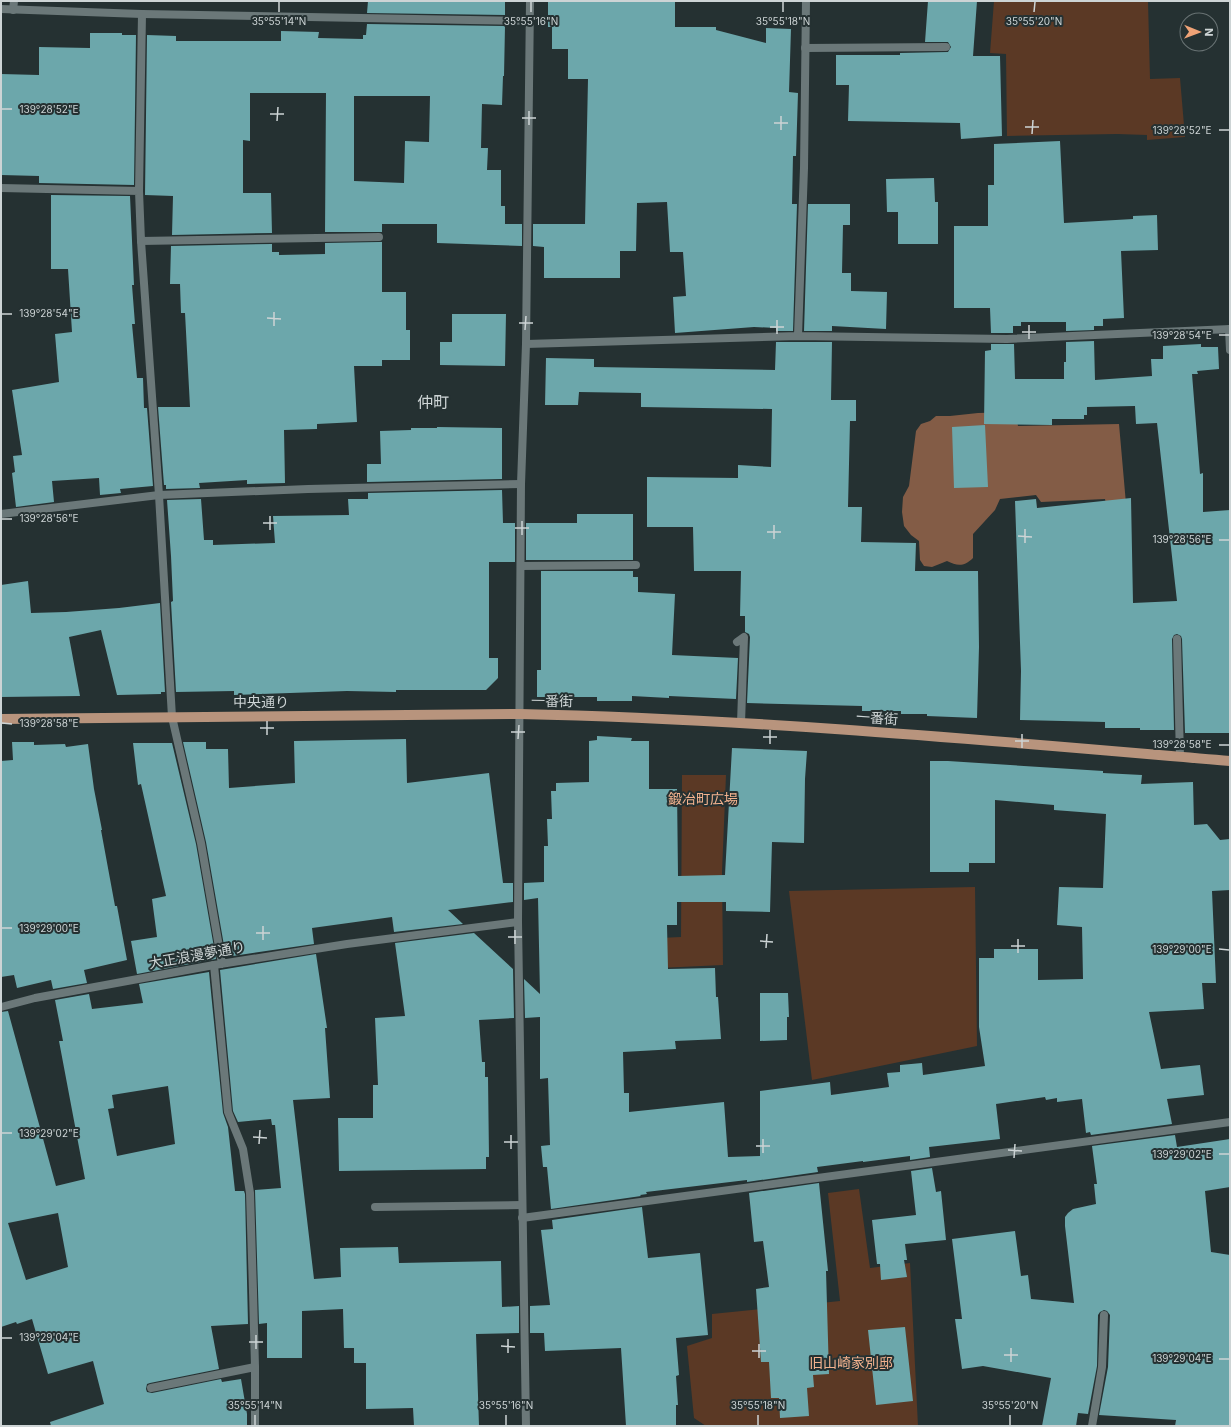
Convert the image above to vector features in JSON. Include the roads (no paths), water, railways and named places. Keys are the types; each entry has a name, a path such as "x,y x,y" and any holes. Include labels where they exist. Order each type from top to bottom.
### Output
{"main road":[{"name":"中央通り","path":"1,719 520,714"},
{"name":"一番街","path":"520,714 604,716 741,723 1004,742 1230,761"}],"street":[{"path":"14,1 14,10"},
{"path":"526,1426 518,922 521,484 526,344 530,1"},
{"path":"798,336 804,168 806,1"},
{"path":"1,10 530,21"},
{"path":"142,14 138,191 159,495 172,717 201,843 218,964 228,1112 243,1149 250,1192 255,1367 255,1426"},
{"path":"805,48 946,47"},
{"path":"1,188 138,191"},
{"path":"141,241 379,237"},
{"path":"526,344 798,336 1007,339 1229,329 1230,350"},
{"path":"1,514 159,495 308,489 521,484"},
{"path":"521,566 636,565"},
{"path":"737,642 744,637 741,723"},
{"path":"1178,639 1180,757"},
{"name":"大正浪漫夢通り","path":"1,1007 35,998 218,964 347,944 518,922"},
{"path":"522,1218 1230,1122"},
{"path":"375,1206 522,1205"},
{"path":"1092,1426 1102,1367 1104,1315"},
{"path":"151,1388 255,1367"}],"district":[{"name":"仲町","path":"433,402"}],"park label":[{"name":"鍛冶町広場","path":"703,799"},
{"name":"旧山崎家別邸","path":"851,1363"}]}
